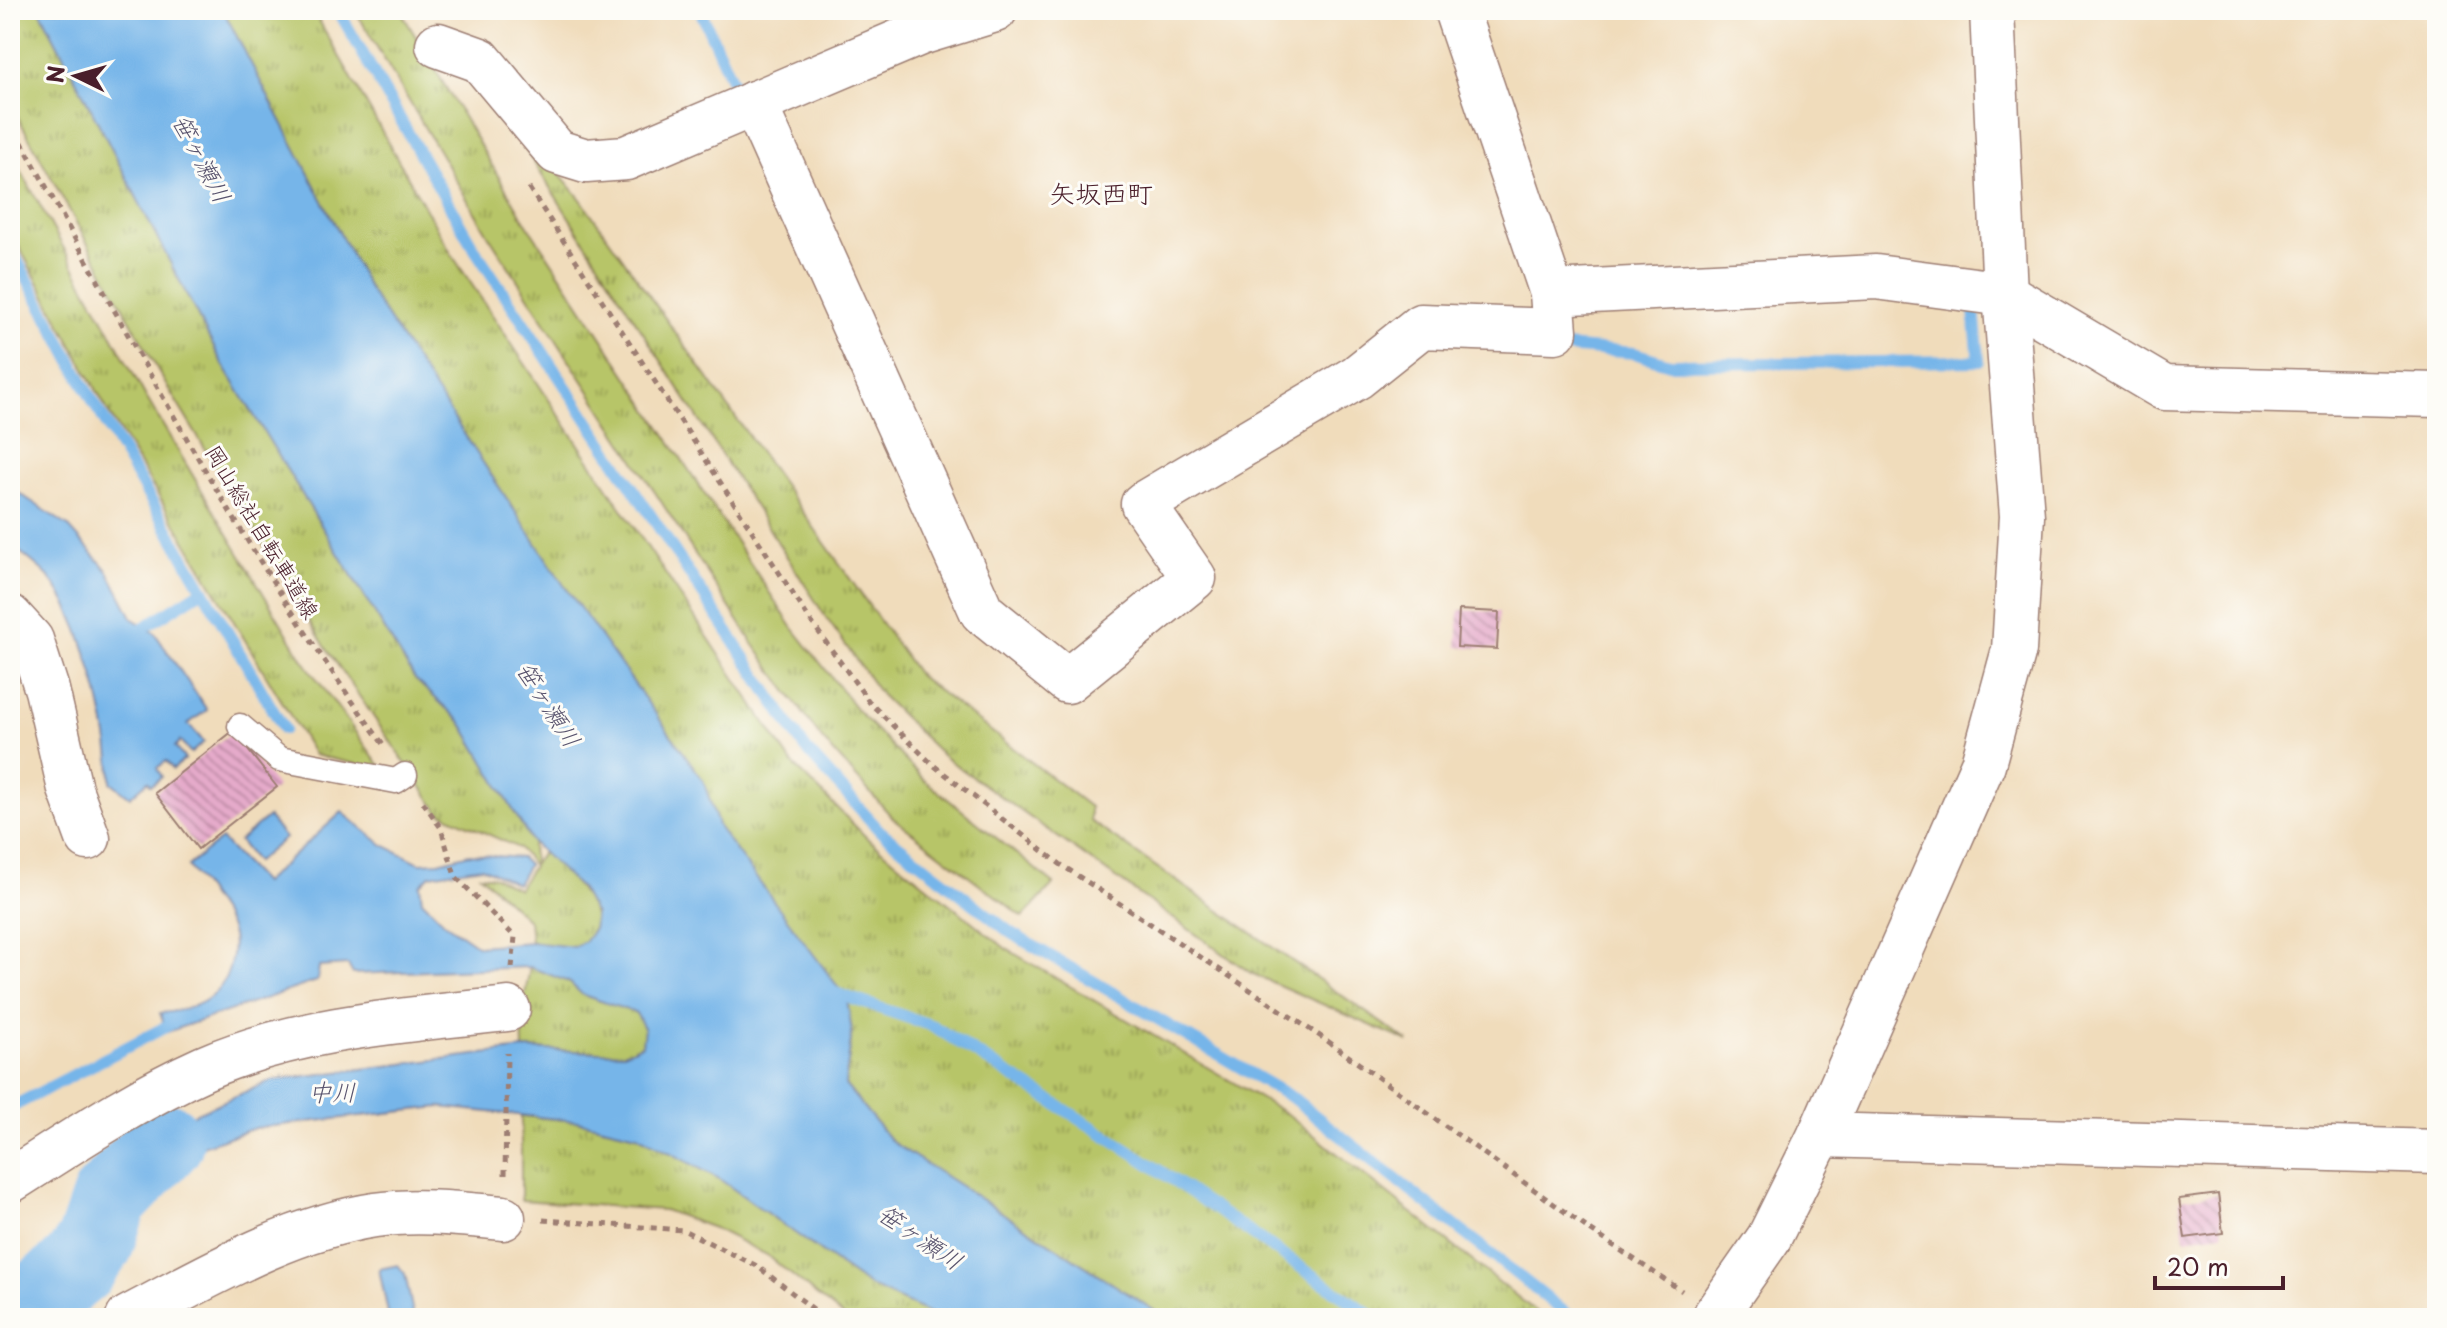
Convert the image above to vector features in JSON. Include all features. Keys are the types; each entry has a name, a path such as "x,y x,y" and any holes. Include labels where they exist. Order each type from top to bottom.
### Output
{"street":[{"path":"438,45 480,60 557,152 586,161 626,158 920,33 995,10"},
{"path":"754,103 982,612 1067,681 1194,578 1143,504 1357,377 1421,326 1555,331 1552,293 1456,10"},
{"path":"1719,1316 1769,1238 1820,1135 1983,764 2014,650 2022,516 2005,294 1992,10"},
{"path":"1552,293 1876,277 2005,294 2164,388 2437,395"},
{"path":"10,617 31,640 47,690 70,789 88,838"},
{"path":"10,1181 135,1102 207,1067 358,1025 508,1024"},
{"path":"1820,1135 2437,1152"},
{"path":"128,1318 220,1270 340,1223 406,1213 504,1209"}],"lane":[{"path":"240,726 279,759 396,781 405,775"}],"path":[{"name":"岡山総社自転車道線","path":"10,121 157,387 319,657 441,828 455,876 515,937"},
{"path":"521,175 810,620 870,703 932,764 1060,864 1326,1040 1590,1230 1719,1316"},
{"path":"508,1024 504,1209 683,1230 757,1266 825,1318"}],"green space":[{"path":"10,10 40,10 222,363 415,679 461,722 532,842 533,865 544,850 586,898 596,927 590,938 571,947 531,942 529,921 480,875 495,877 518,889 533,866 519,848 439,812 326,648 165,383 10,103"},
{"path":"223,10 313,10 452,255 792,763 869,840 1005,948 1290,1116 1544,1318 1166,1318 892,1142 845,1085 852,1032 719,828 703,780 563,584 370,291"},
{"path":"355,10 400,10 523,218 792,627 859,712 924,780 1054,884 1023,917 893,818 822,739 754,645 489,236"},
{"path":"477,74 580,198 919,676 1090,807 1090,821 1409,1042 1251,973 943,756 881,695 825,616"},
{"path":"10,151 146,397 303,660 383,770 314,755 110,415 10,230"},
{"path":"530,967 569,982 583,995 637,1013 645,1028 642,1045 624,1053 523,1049 522,1011"},
{"path":"521,1116 577,1121 637,1135 718,1178 869,1286 941,1318 845,1318 767,1255 716,1229 664,1210 521,1200"}],"water":[{"name":"笹ヶ瀬川","path":"40,10 223,10 370,291 563,584 703,780 719,828 847,999 852,1032 845,1085 892,1142 1166,1318 941,1318 869,1286 718,1178 637,1135 577,1121 440,1107 255,1128 188,1151 143,1173 89,1238 88,1202 102,1181 166,1126 273,1080 523,1049 624,1053 642,1045 644,1028 636,1013 583,995 569,982 530,967 353,974 348,965 319,967 317,981 167,1032 160,1013 195,1006 213,995 226,977 230,965 233,943 230,927 188,866 221,839 263,883 342,812 383,845 420,863 439,862 469,854 521,858 528,865 517,884 482,867 430,875 420,885 422,900 445,923 478,946 531,942 574,947 585,941 593,930 595,914 581,889 532,842 461,722 415,679 222,363"},
{"path":"10,487 68,526 108,571 133,619 154,632 207,710 188,724 204,742 191,753 180,741 175,747 185,759 173,769 166,761 157,768 162,777 151,785 148,781 130,797 111,782 101,704 73,618 48,576 10,544"},
{"path":"268,817 285,838 256,862 239,841"},
{"path":"398,1265 405,1274 414,1318 389,1318 379,1269"}],"building":[{"path":"1459,610 1499,612 1497,649 1457,647"},
{"path":"233,731 277,787 198,849 155,793"},
{"path":"2218,1194 2223,1233 2185,1238 2179,1199"}],"waterway":[{"path":"338,10 472,245 804,747 880,831 1011,933 1294,1099 1572,1318"},
{"path":"700,10 735,88"},
{"path":"10,247 89,394 284,729"},
{"path":"1554,346 1634,353 1670,364 1979,361 1973,300"},
{"path":"132,635 203,590"},
{"path":"832,992 933,1026 1138,1156 1375,1318"},
{"path":"10,1108 177,1021"},
{"name":"中川","path":"36,1318 43,1295 77,1268 95,1243 110,1199 165,1141"}],"district":[{"name":"矢坂西町","path":"1101,194"}]}
